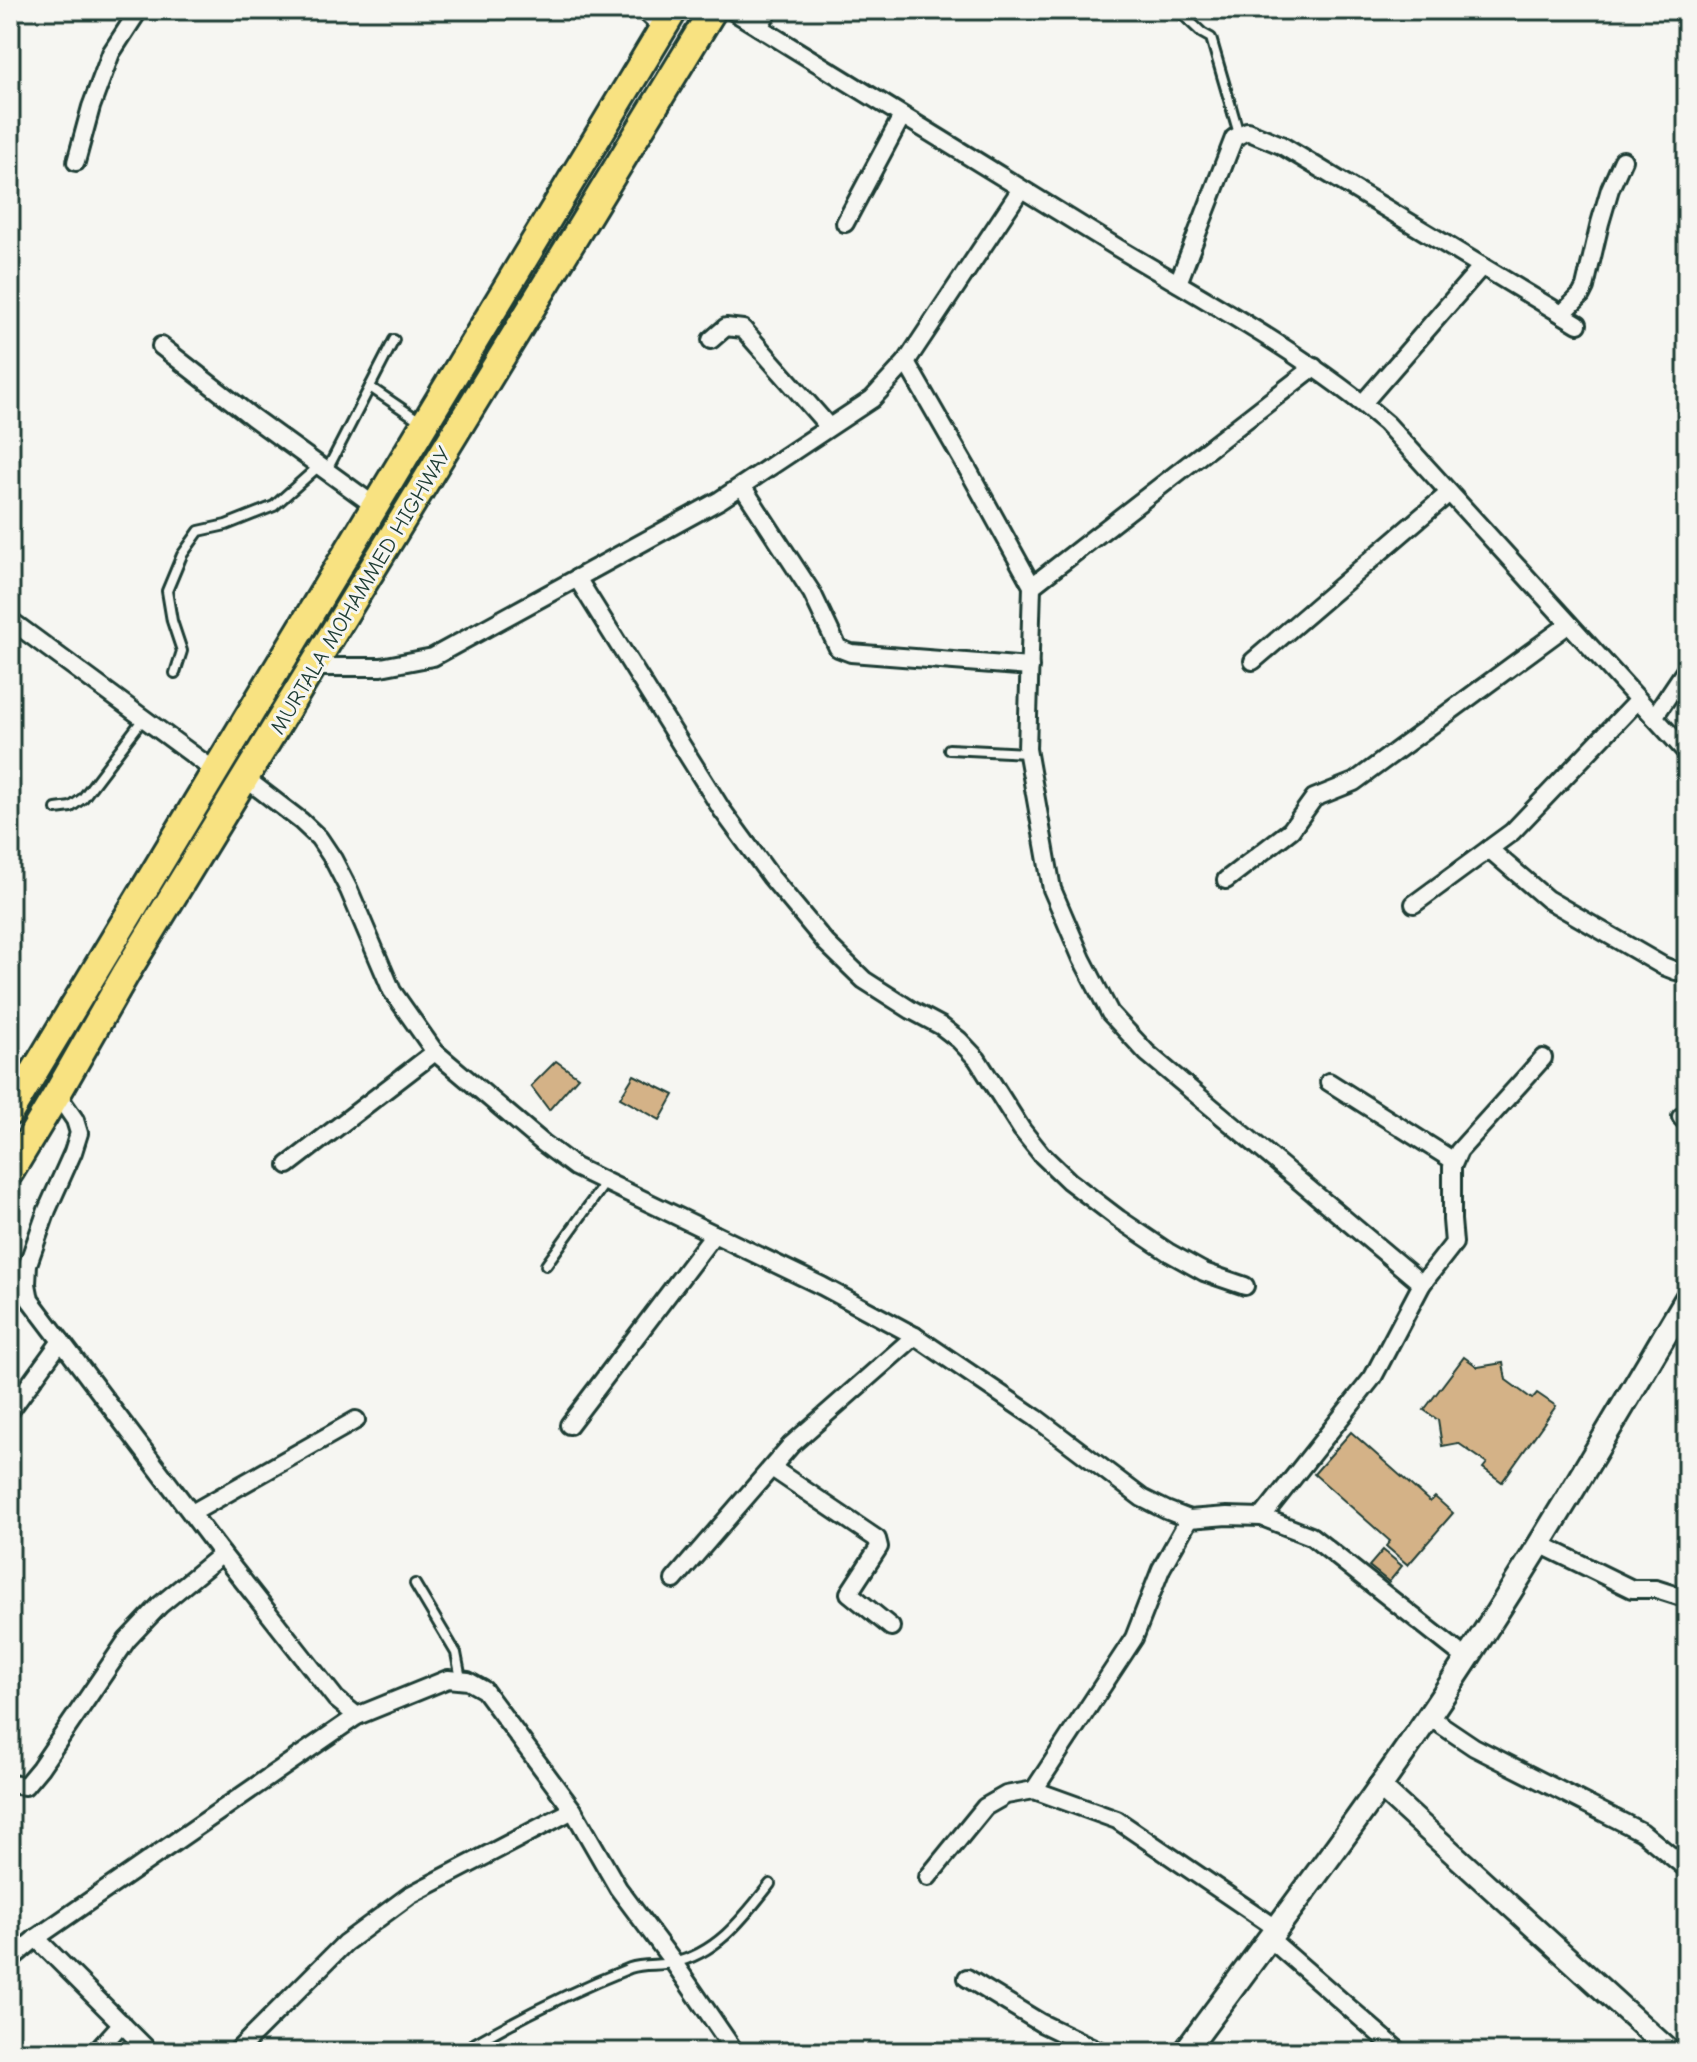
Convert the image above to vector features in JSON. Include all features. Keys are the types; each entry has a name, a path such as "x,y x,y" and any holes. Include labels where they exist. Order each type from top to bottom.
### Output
{"highway":[{"name":"MURTALA MOHAMMED HIGHWAY","path":"10,1172 134,960 713,10"},
{"name":"MURTALA MOHAMMED HIGHWAY","path":"10,1112 424,424 660,16"}],"main road":[{"path":"1185,2052 1379,1786 1467,1659 1540,1544 1687,1298"}],"street":[{"path":"76,162 91,107 111,53 139,10"},
{"path":"731,10 1276,342 1363,403 1386,423 1687,753"},
{"path":"759,27 769,10"},
{"path":"845,223 902,116"},
{"path":"1178,283 1234,138 1247,131 1281,145 1578,324"},
{"path":"1562,314 1585,287 1603,211 1623,160"},
{"path":"313,667 381,667 433,657 720,500 872,399 906,362 1021,189"},
{"path":"1363,403 1482,266"},
{"path":"711,340 726,327 743,329 829,427"},
{"path":"161,346 375,506"},
{"path":"906,362 1032,586 1028,753 1052,889 1082,959 1110,1013 1147,1053 1422,1284"},
{"path":"1032,586 1314,367"},
{"path":"742,486 812,593 838,648 851,653 1030,667"},
{"path":"1253,661 1449,493"},
{"path":"577,578 722,810 771,877 826,943 864,980 959,1040 977,1059 1022,1130 1069,1181 1168,1252 1204,1272 1245,1286"},
{"path":"10,620 215,771"},
{"path":"1226,880 1291,830 1314,798 1354,782 1569,624"},
{"path":"1654,717 1687,668"},
{"path":"1414,904 1512,832 1638,700"},
{"path":"245,778 319,838 349,890 392,991 435,1052 575,1167 822,1286 915,1336 1036,1418 1142,1498 1189,1519 1262,1517 1311,1536 1467,1659"},
{"path":"1489,849 1547,899 1663,966 1687,971"},
{"path":"288,1165 435,1052"},
{"path":"1262,1517 1373,1377 1422,1284 1454,1243 1452,1167 1459,1151 1543,1058"},
{"path":"1329,1082 1454,1161"},
{"path":"57,1094 75,1120 79,1133 28,1264 30,1300 222,1554 336,1699 357,1716"},
{"path":"569,1425 714,1234"},
{"path":"674,1580 791,1445 915,1336"},
{"path":"10,1411 61,1341"},
{"path":"192,1513 356,1420"},
{"path":"772,1468 877,1539 879,1547 849,1593 891,1627"},
{"path":"1034,1790 1134,1638 1161,1569 1189,1519"},
{"path":"1540,1544 1632,1589 1656,1589 1678,1596"},
{"path":"10,1784 25,1786 127,1640 160,1605 222,1554"},
{"path":"10,1960 36,1938 357,1716 448,1679 461,1680 484,1690 573,1810 618,1888 735,2052"},
{"path":"1428,1716 1474,1747 1642,1832 1687,1869"},
{"path":"1379,1786 1671,2052"},
{"path":"928,1877 985,1807 1006,1795 1034,1790 1117,1820 1272,1933 1400,2052"},
{"path":"236,2052 345,1943 410,1895 573,1810"},
{"path":"36,1938 150,2052"},
{"path":"967,1978 1041,2023 1102,2052"},
{"path":"96,2052 122,2023"}],"lane":[{"path":"1178,10 1211,38 1239,135"},
{"path":"175,673 182,651 172,621 167,591 182,555 199,531 226,525 274,506 322,468 394,340"},
{"path":"370,387 424,424"},
{"path":"56,809 71,807 83,798 144,718"},
{"path":"949,749 1028,753"},
{"path":"546,1265 605,1183"},
{"path":"415,1584 456,1653 461,1680"},
{"path":"460,2052 570,1994 634,1967 674,1963 702,1951 733,1930 770,1884"}],"building":[{"path":"556,1061 578,1077 549,1110 531,1086"},
{"path":"634,1075 674,1095 660,1120 620,1098"},
{"path":"1464,1357 1478,1367 1503,1363 1506,1380 1532,1399 1537,1393 1556,1406 1502,1482 1483,1468 1487,1463 1458,1443 1442,1446 1438,1420 1424,1410"},
{"path":"1351,1432 1430,1502 1435,1497 1453,1513 1408,1565 1386,1546 1390,1541 1314,1474"},
{"path":"1383,1550 1402,1566 1389,1582 1369,1566"}]}
